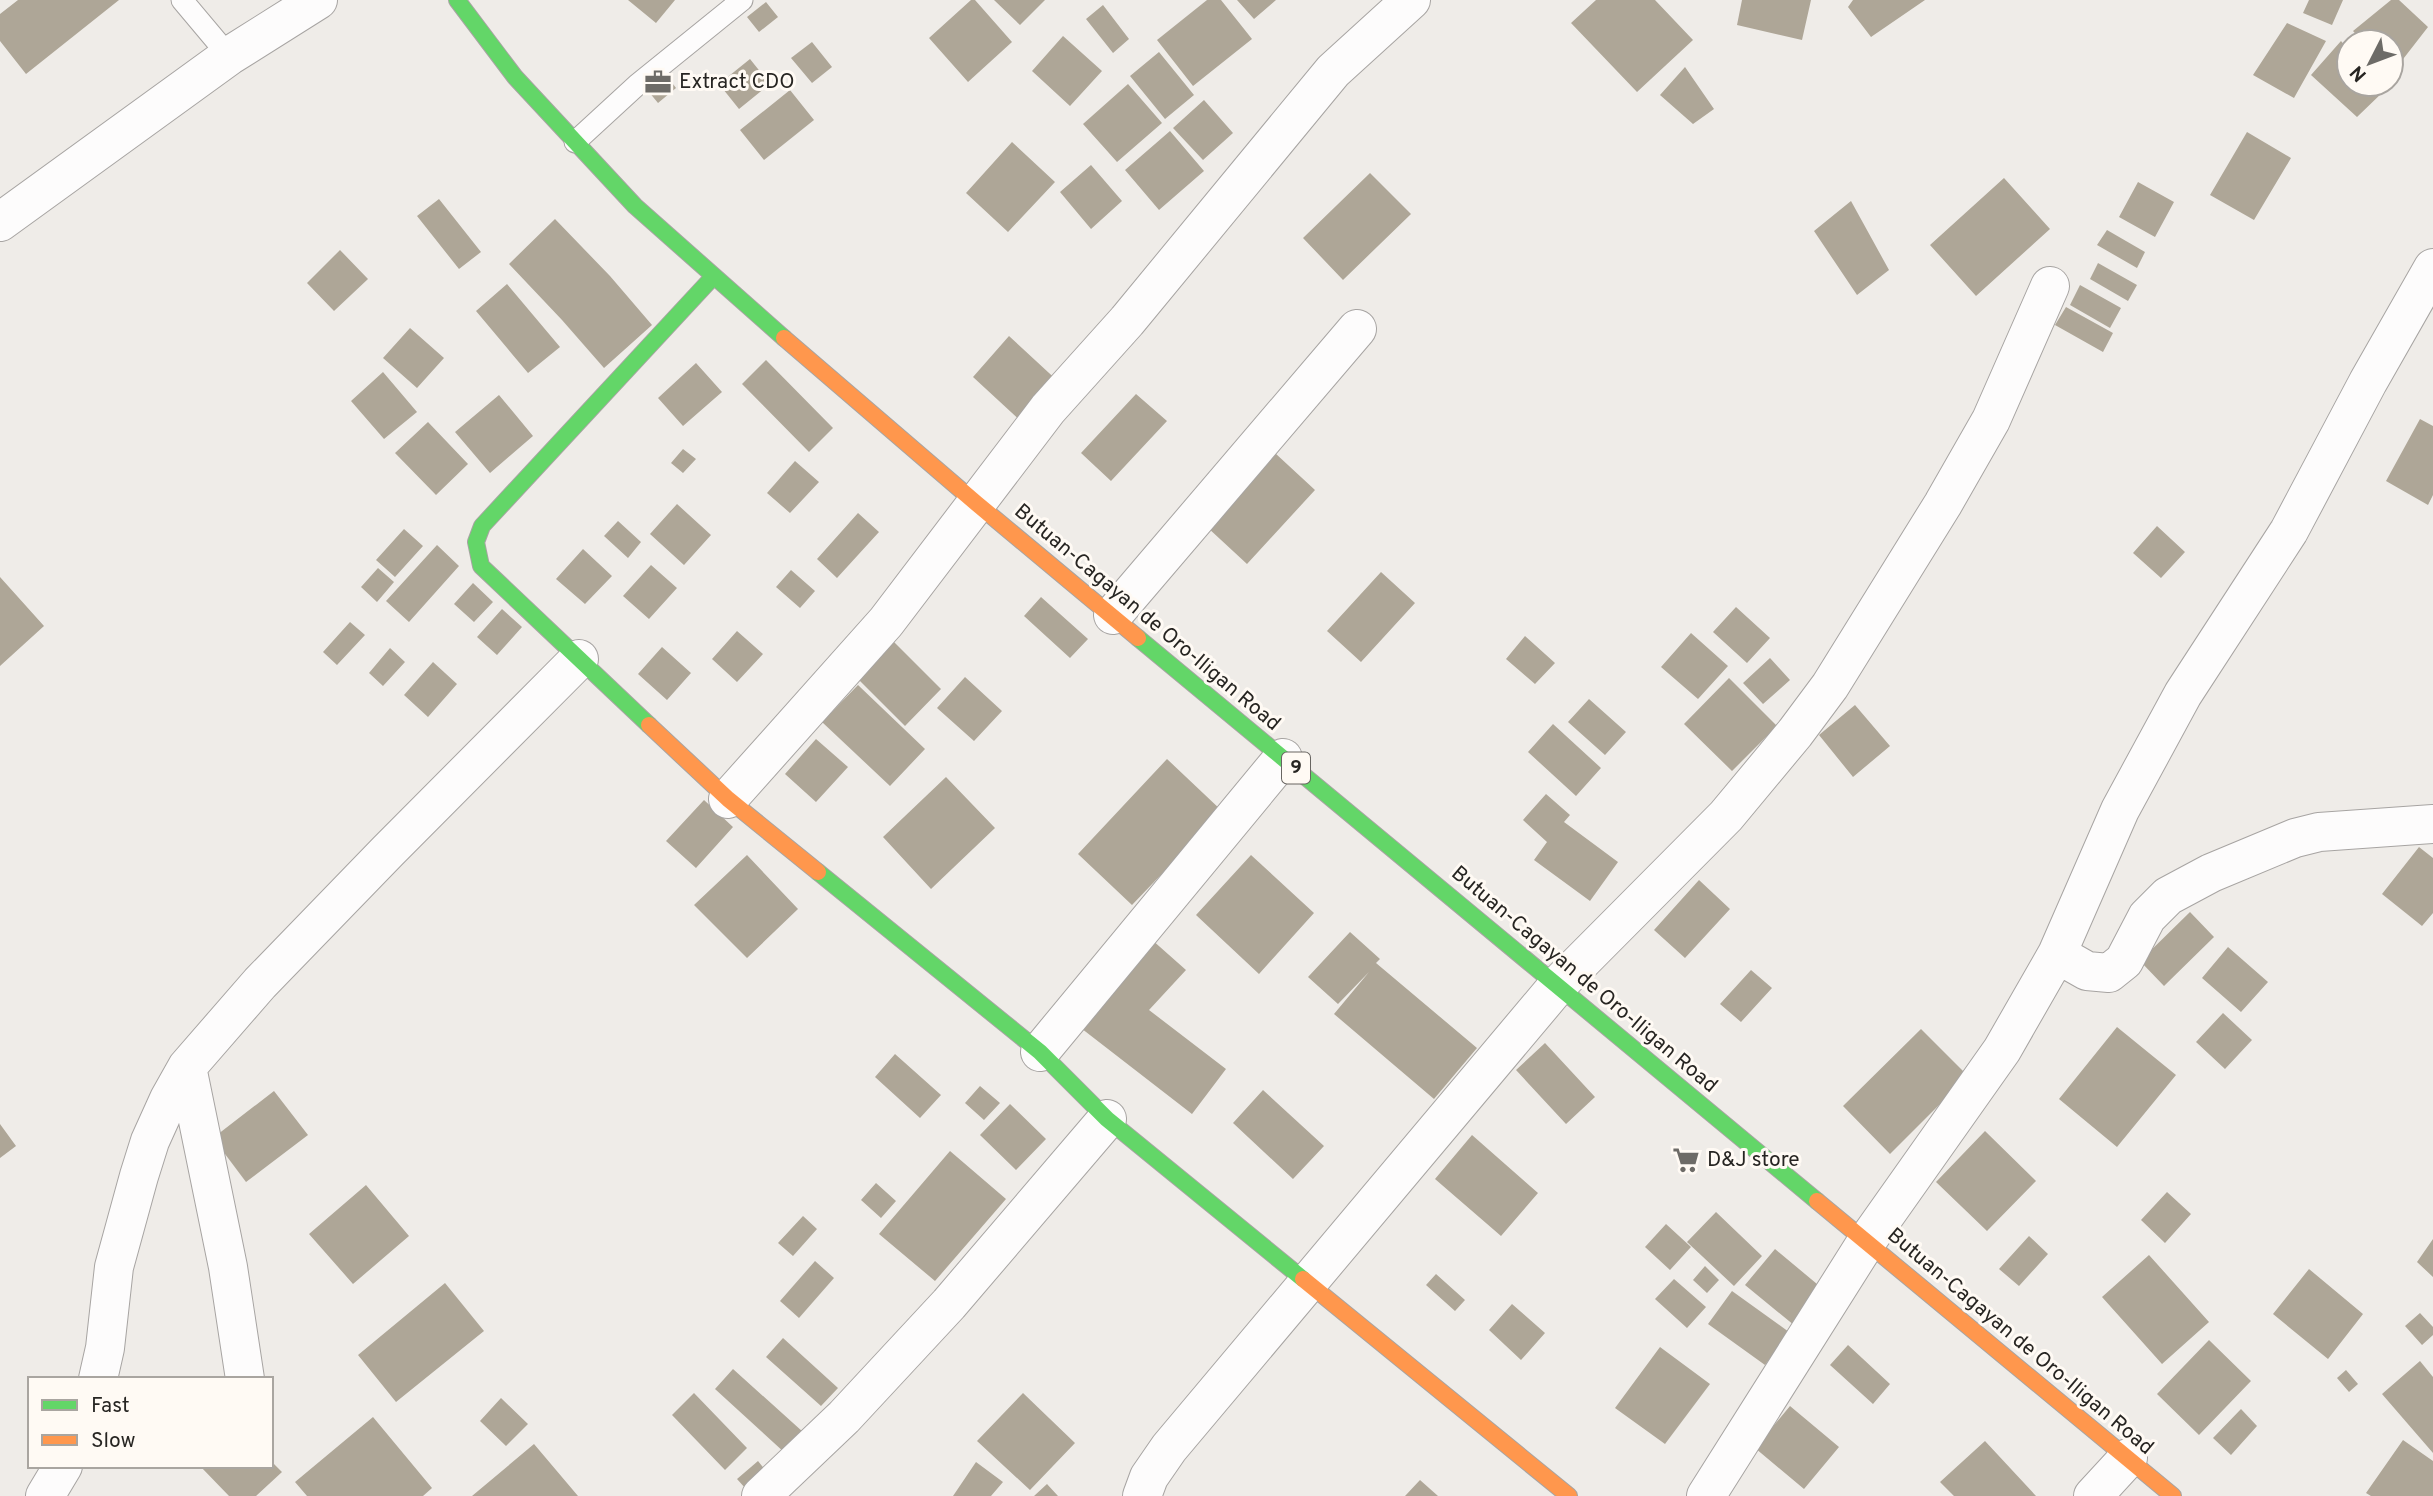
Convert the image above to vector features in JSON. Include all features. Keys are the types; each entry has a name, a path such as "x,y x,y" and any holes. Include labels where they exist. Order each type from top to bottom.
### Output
{"main road":[{"name":"Butuan-Cagayan de Oro-Iligan Road","path":"457,0 515,77 575,142 635,206 713,277 976,503 2173,1496"},
{"path":"713,277 482,526 478,533 477,550 481,566 728,799 1040,1052 1107,1119 1569,1496"}],"street":[{"path":"0,222 229,56 318,0"},
{"path":"728,799 886,622 1048,409 1127,321 1333,71 1411,0"},
{"path":"1706,1496 1867,1241 2002,1050 2057,954 2120,810 2183,694 2289,531 2368,382 2433,268"},
{"path":"1142,1496 1149,1478 1169,1448 1558,985 1726,816 1795,733 1829,686 1943,504 1991,420 2050,286"},
{"path":"1114,615 1357,329"},
{"path":"99,1377 106,1348 114,1267 139,1176 150,1141 187,1067 260,983 388,850 579,659"},
{"path":"1040,1052 1283,758"},
{"path":"2057,954 2087,971 2109,973 2124,961 2147,917 2168,896 2211,873 2295,838 2319,832 2433,824"},
{"path":"187,1067 228,1268 245,1377"},
{"path":"761,1496 844,1418 949,1304 1107,1119"},
{"path":"2093,1496 2128,1458"},
{"path":"45,1496 61,1468"}],"lane":[{"path":"182,0 229,56"},
{"path":"575,142 637,85 742,0"}],"building":[{"path":"18,0 119,0 26,74 0,41 0,14"},
{"path":"628,0 675,0 656,23"},
{"path":"971,0 975,0 1012,42 968,82 929,38"},
{"path":"994,0 1045,0 1020,25"},
{"path":"1207,0 1221,0 1252,39 1193,86 1157,40"},
{"path":"1237,0 1276,0 1254,19"},
{"path":"1596,0 1655,0 1693,40 1637,92 1571,23"},
{"path":"1742,0 1811,0 1802,40 1737,25"},
{"path":"1853,0 1925,0 1871,37 1848,7"},
{"path":"2309,0 2343,0 2332,25 2303,13"},
{"path":"2391,0 2399,0 2428,27 2405,57 2405,28 2357,28"},
{"path":"766,2 778,17 759,32 747,17"},
{"path":"1103,5 1129,39 1113,53 1086,19"},
{"path":"2287,23 2326,41 2294,98 2253,75"},
{"path":"1063,36 1102,71 1070,106 1032,71"},
{"path":"812,42 832,67 812,83 791,58"},
{"path":"2335,48 2335,97 2311,75"},
{"path":"1159,52 1194,95 1165,119 1130,76"},
{"path":"750,59 770,84 739,109 719,84"},
{"path":"1685,67 1714,109 1693,124 1660,95"},
{"path":"663,71 676,88 658,103 644,86"},
{"path":"1128,84 1162,123 1117,162 1083,124"},
{"path":"790,90 814,120 764,160 740,130"},
{"path":"2336,98 2377,98 2357,117"},
{"path":"1204,100 1233,133 1203,160 1173,128"},
{"path":"1170,131 1204,171 1159,210 1125,170"},
{"path":"2247,132 2291,158 2254,220 2210,195"},
{"path":"1012,142 1055,182 1008,232 966,193"},
{"path":"1091,165 1122,201 1091,229 1060,192"},
{"path":"1370,173 1411,214 1343,280 1303,238"},
{"path":"2004,178 2050,229 1976,296 1930,245"},
{"path":"2138,182 2174,202 2155,237 2119,217"},
{"path":"439,199 481,252 459,269 417,216"},
{"path":"1851,201 1889,270 1857,295 1814,231"},
{"path":"555,219 652,325 604,368 509,264"},
{"path":"2107,230 2145,252 2137,268 2097,245"},
{"path":"340,250 368,279 334,311 307,283"},
{"path":"2098,263 2137,285 2128,301 2090,279"},
{"path":"507,284 560,347 528,373 476,311"},
{"path":"2080,285 2121,308 2110,328 2070,305"},
{"path":"2066,307 2113,333 2103,352 2055,325"},
{"path":"410,328 444,358 417,388 383,358"},
{"path":"1009,336 1062,385 1025,425 973,377"},
{"path":"766,360 833,428 809,452 742,384"},
{"path":"696,363 722,392 683,426 658,398"},
{"path":"383,372 417,412 384,439 351,401"},
{"path":"1136,394 1167,421 1111,481 1081,453"},
{"path":"499,395 533,436 490,473 455,432"},
{"path":"2420,419 2433,426 2433,495 2428,505 2386,481"},
{"path":"428,422 468,464 436,495 395,453"},
{"path":"683,449 696,459 683,473 671,463"},
{"path":"1275,453 1315,490 1247,564 1207,527"},
{"path":"795,461 819,482 790,513 767,493"},
{"path":"677,504 711,535 684,565 650,534"},
{"path":"858,513 879,532 837,578 817,559"},
{"path":"618,521 641,542 628,558 604,536"},
{"path":"2157,526 2185,552 2161,578 2133,553"},
{"path":"404,529 423,546 395,577 376,560"},
{"path":"437,545 459,566 409,622 386,601"},
{"path":"583,549 612,576 585,604 556,579"},
{"path":"651,565 677,588 649,619 623,596"},
{"path":"378,568 394,582 377,602 361,587"},
{"path":"791,570 815,591 800,608 776,587"},
{"path":"1381,572 1415,603 1361,662 1327,631"},
{"path":"0,577 44,626 0,666"},
{"path":"473,583 493,602 474,622 454,604"},
{"path":"1041,597 1088,639 1070,658 1024,616"},
{"path":"1736,607 1770,638 1747,663 1713,632"},
{"path":"502,609 522,627 497,655 477,637"},
{"path":"350,622 365,635 337,665 323,652"},
{"path":"737,631 763,654 737,682 712,659"},
{"path":"1691,633 1728,666 1698,699 1661,667"},
{"path":"887,635 941,689 905,726 851,672"},
{"path":"1525,636 1555,663 1535,684 1506,659"},
{"path":"662,647 691,673 667,700 638,674"},
{"path":"390,648 405,662 383,686 369,673"},
{"path":"1770,658 1790,680 1763,704 1743,683"},
{"path":"433,662 457,684 428,717 404,695"},
{"path":"965,677 1002,711 974,741 937,708"},
{"path":"1729,678 1777,726 1732,771 1684,724"},
{"path":"858,685 925,749 890,786 822,722"},
{"path":"1589,699 1626,732 1605,755 1568,722"},
{"path":"1855,705 1890,746 1853,777 1819,735"},
{"path":"1553,724 1601,768 1576,796 1528,752"},
{"path":"816,739 848,767 816,802 785,774"},
{"path":"1167,759 1222,811 1132,905 1078,854"},
{"path":"946,777 995,828 931,889 883,837"},
{"path":"1546,794 1570,815 1564,822 1618,862 1590,901 1534,860 1547,842 1523,820"},
{"path":"704,800 733,827 696,868 666,841"},
{"path":"2419,847 2433,858 2433,913 2422,926 2382,894"},
{"path":"747,855 798,909 747,958 694,905"},
{"path":"1251,855 1314,913 1259,974 1196,915"},
{"path":"1699,880 1730,909 1685,958 1654,930"},
{"path":"2190,912 2214,937 2164,986 2140,961"},
{"path":"1350,932 1380,959 1376,963 1477,1048 1434,1099 1334,1014 1369,972 1338,1004 1308,977"},
{"path":"1151,939 1186,970 1149,1010 1226,1069 1192,1114 1077,1025"},
{"path":"2228,947 2268,982 2241,1012 2202,978"},
{"path":"1751,970 1772,988 1741,1022 1720,1004"},
{"path":"2223,1013 2252,1040 2225,1069 2196,1042"},
{"path":"2117,1027 2176,1075 2117,1147 2059,1099"},
{"path":"1921,1029 1968,1076 1890,1154 1843,1106"},
{"path":"1545,1043 1595,1097 1566,1124 1516,1070"},
{"path":"895,1054 941,1095 920,1118 875,1077"},
{"path":"980,1086 1000,1103 984,1120 965,1103"},
{"path":"1263,1090 1324,1146 1293,1179 1233,1123"},
{"path":"274,1091 308,1135 246,1182 213,1138"},
{"path":"1010,1104 1046,1139 1016,1170 980,1135"},
{"path":"0,1124 16,1146 0,1158"},
{"path":"1985,1131 2036,1181 1987,1231 1936,1182"},
{"path":"1472,1135 1538,1193 1501,1236 1435,1179"},
{"path":"950,1151 1006,1199 935,1281 879,1234"},
{"path":"876,1183 896,1201 881,1218 861,1200"},
{"path":"366,1185 409,1236 353,1284 309,1234"},
{"path":"2167,1192 2191,1214 2165,1243 2141,1220"},
{"path":"1716,1212 1762,1256 1734,1286 1687,1242"},
{"path":"803,1216 817,1229 793,1256 778,1243"},
{"path":"1666,1224 1691,1247 1670,1270 1645,1247"},
{"path":"2029,1236 2048,1254 2019,1286 1999,1269"},
{"path":"2433,1239 2433,1277 2417,1262"},
{"path":"1775,1249 1829,1294 1800,1330 1745,1285"},
{"path":"2149,1255 2209,1322 2162,1364 2102,1297"},
{"path":"815,1261 834,1278 799,1318 780,1301"},
{"path":"1705,1266 1719,1280 1707,1293 1693,1280"},
{"path":"2309,1269 2363,1314 2328,1359 2273,1314"},
{"path":"1436,1274 1465,1300 1455,1311 1426,1285"},
{"path":"1674,1279 1706,1307 1687,1328 1655,1299"},
{"path":"445,1283 484,1331 396,1402 358,1355"},
{"path":"1732,1291 1789,1332 1765,1365 1708,1324"},
{"path":"1512,1304 1545,1333 1521,1360 1489,1330"},
{"path":"2420,1313 2433,1327 2433,1335 2422,1345 2405,1326"},
{"path":"783,1338 838,1388 821,1406 766,1357"},
{"path":"2209,1340 2251,1381 2199,1435 2157,1394"},
{"path":"1848,1345 1890,1384 1873,1404 1830,1365"},
{"path":"1660,1347 1710,1384 1665,1444 1615,1408"},
{"path":"2420,1361 2433,1377 2433,1453 2382,1394"},
{"path":"733,1369 803,1432 785,1453 715,1389"},
{"path":"2346,1370 2358,1384 2349,1392 2337,1378"},
{"path":"694,1393 747,1448 725,1470 672,1415"},
{"path":"1023,1393 1075,1443 1030,1490 977,1441"},
{"path":"501,1398 528,1424 506,1446 480,1421"},
{"path":"1790,1406 1839,1447 1804,1489 1755,1448"},
{"path":"2241,1409 2257,1426 2231,1455 2213,1438"},
{"path":"373,1417 432,1488 423,1496 307,1496 295,1482"},
{"path":"2403,1440 2433,1461 2433,1496 2371,1496 2366,1493"},
{"path":"1985,1441 2036,1496 1954,1496 1940,1482"},
{"path":"534,1444 578,1496 472,1496"},
{"path":"758,1461 766,1471 746,1489 737,1479"},
{"path":"976,1462 1003,1482 991,1496 953,1496"},
{"path":"273,1463 282,1472 256,1496 229,1496 202,1468 273,1468"},
{"path":"1420,1480 1438,1496 1405,1496"},
{"path":"1047,1484 1058,1496 1034,1496"}],"traffic: fast":[{"path":"457,0 515,77 635,206 784,338"},
{"path":"649,725 481,566 476,542 482,526 713,277"},
{"path":"1138,638 1817,1201"},
{"path":"818,872 1040,1052 1107,1119 1303,1279"}],"traffic: slow":[{"path":"784,338 1138,638"},
{"path":"649,725 728,799 818,872"},
{"path":"1817,1201 2173,1496"},
{"path":"1303,1279 1569,1496"}],"place":[{"name":"Extract CDO","path":"658,82"},
{"name":"D&J store","path":"1686,1160"}]}
